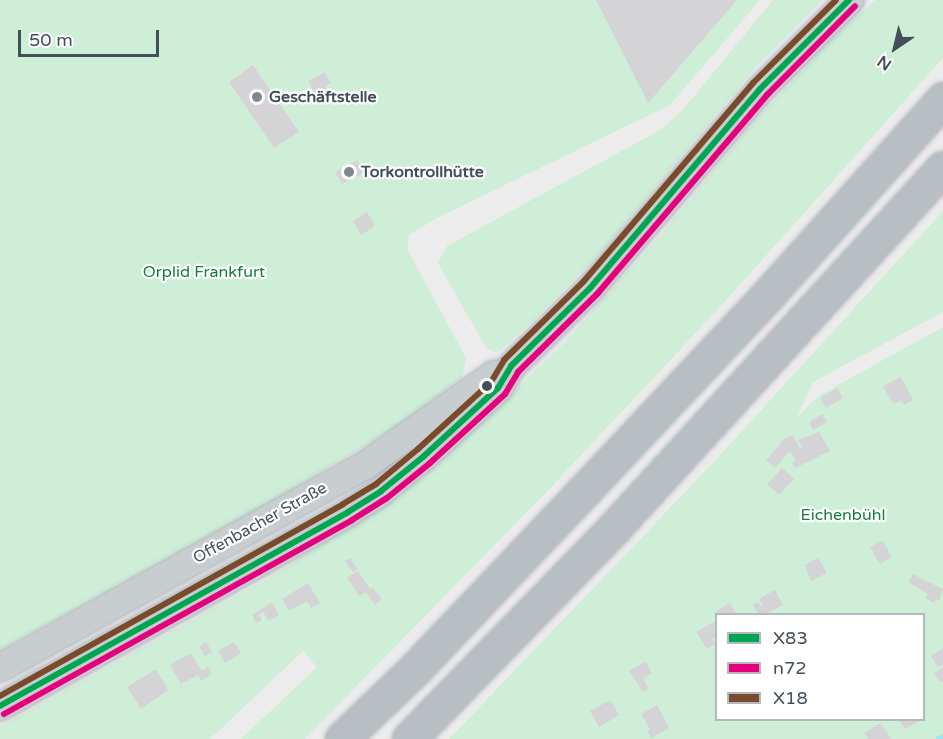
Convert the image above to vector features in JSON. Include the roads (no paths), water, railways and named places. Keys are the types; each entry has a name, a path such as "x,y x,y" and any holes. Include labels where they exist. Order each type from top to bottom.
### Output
{"highway":[{"path":"342,739 416,668 599,476 768,295 943,99"},
{"path":"409,739 615,527 943,168"}],"main road":[{"name":"Offenbacher Straße","path":"0,706 316,530 381,490 458,427 498,388 511,366 591,287 760,89 849,0"},
{"name":"Offenbacher Straße","path":"0,667 363,466 490,376 511,366"}],"waterway":[{"path":"939,739 943,737"}],"place":[{"name":"Geschäftstelle","path":"257,97"},
{"name":"Torkontrollhütte","path":"349,172"}],"park label":[{"name":"Orplid Frankfurt","path":"204,272"},
{"name":"Eichenbühl","path":"843,515"}]}
